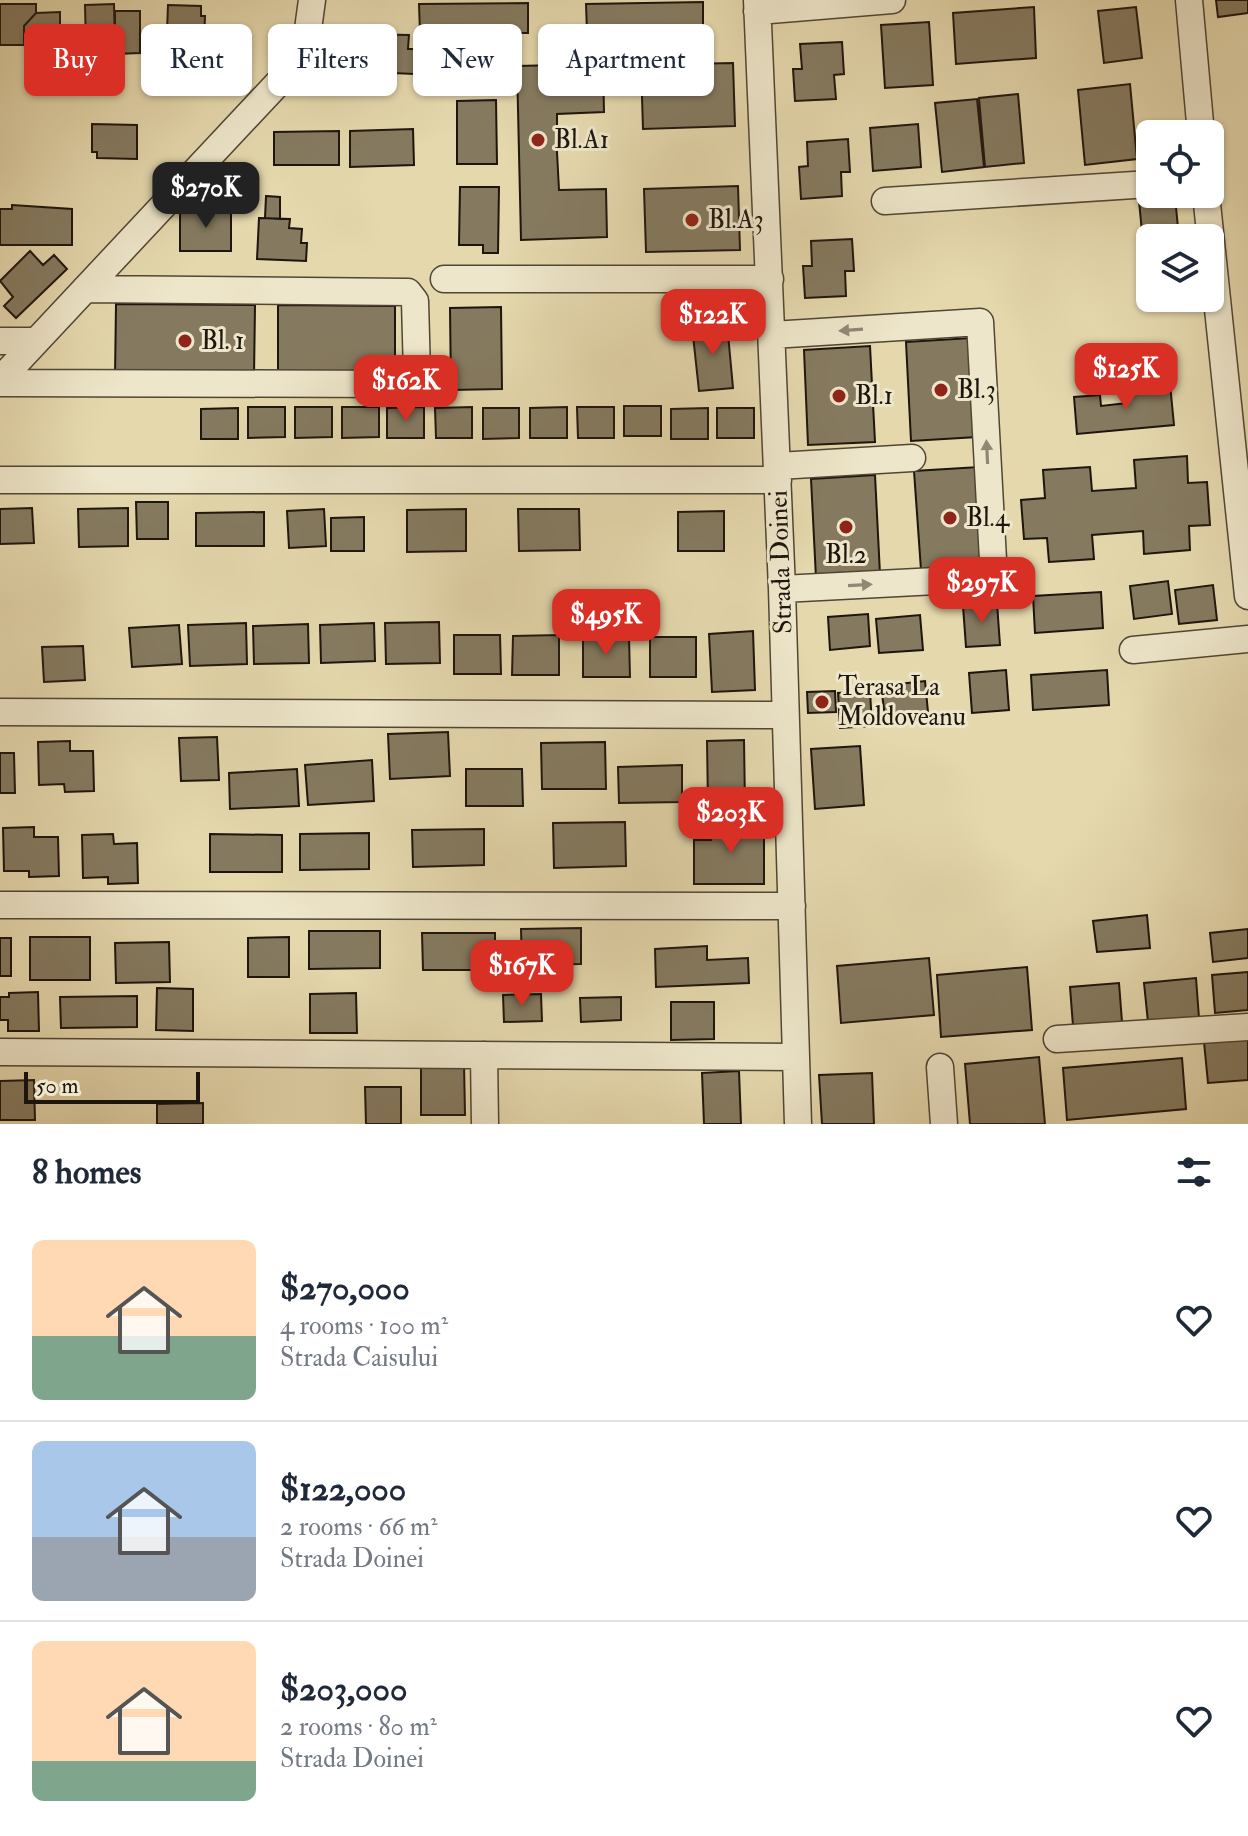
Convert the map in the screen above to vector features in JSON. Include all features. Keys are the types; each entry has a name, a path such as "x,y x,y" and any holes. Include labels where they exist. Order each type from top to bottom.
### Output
{"street":[{"path":"0,381 294,66 306,44 312,0"},
{"path":"757,6 892,0"},
{"path":"1189,0 1200,120"},
{"name":"Strada Doinei","path":"757,6 778,473 798,1124"},
{"path":"885,201 1136,185"},
{"path":"1208,208 1239,438 1248,596"},
{"path":"444,279 770,279"},
{"path":"0,381 409,384 417,374 415,301 408,292 85,289"},
{"path":"772,335 980,322 994,578 782,589"},
{"path":"0,341 36,341"},
{"path":"0,480 778,473 912,458"},
{"path":"1133,650 1248,639"},
{"path":"0,712 785,715"},
{"path":"0,905 792,906"},
{"path":"1057,1039 1248,1027"},
{"path":"0,1052 795,1057"},
{"path":"484,1055 485,1124"},
{"path":"940,1067 944,1124"}],"building":[{"path":"1216,0 1248,0 1248,13 1218,17"},
{"path":"703,2 703,24 587,24 586,4"},
{"path":"528,3 528,33 522,33 522,24 420,24 419,4"},
{"path":"0,4 36,4 36,13 24,24 24,45 0,45"},
{"path":"114,4 114,24 85,24 85,5"},
{"path":"168,5 201,6 201,16 205,16 205,24 167,24"},
{"path":"1034,7 1036,58 956,64 953,13"},
{"path":"1136,7 1142,58 1104,63 1098,11"},
{"path":"115,11 140,11 140,53 125,54 125,24 115,24"},
{"path":"60,12 60,24 26,24 36,13"},
{"path":"929,22 933,85 885,88 881,25"},
{"path":"397,35 409,35 408,49 413,49 413,74 397,73"},
{"path":"842,42 844,74 834,75 836,99 795,101 793,69 802,69 800,44"},
{"path":"714,63 733,63 735,126 643,129 642,96 714,96"},
{"name":"Bl.A1","path":"522,66 538,66 538,96 604,96 604,112 557,114 557,152 559,190 606,189 607,237 521,240 518,96 522,96"},
{"path":"1130,84 1136,159 1085,165 1078,90"},
{"path":"1018,94 1024,163 985,167 979,98"},
{"path":"977,99 984,167 942,172 935,103"},
{"path":"496,100 497,164 457,164 457,101"},
{"path":"92,124 137,125 137,159 97,158 97,152 92,152"},
{"path":"918,124 921,167 873,171 870,128"},
{"path":"413,129 414,165 350,167 350,131"},
{"path":"339,131 339,165 274,165 274,132"},
{"path":"848,139 850,172 841,172 842,196 801,199 799,167 808,166 807,142"},
{"name":"Bl.A3","path":"738,186 740,250 646,252 644,189"},
{"path":"460,187 499,187 498,253 483,253 483,245 459,245"},
{"path":"266,196 280,197 280,219 265,218"},
{"path":"12,205 72,209 72,245 0,245 0,209 12,209"},
{"path":"1140,208 1176,208 1178,224 1141,224"},
{"path":"180,210 231,210 231,251 180,251"},
{"path":"259,218 290,219 289,228 302,229 301,243 307,243 306,261 257,259"},
{"path":"852,239 854,271 845,271 846,296 805,298 803,266 812,266 811,241"},
{"path":"30,251 43,265 54,255 67,269 16,318 4,306 13,297 0,281"},
{"name":"Bl. 1","path":"116,304 255,305 254,377 115,377"},
{"path":"278,305 395,306 395,376 278,377"},
{"path":"501,307 502,389 451,390 450,308"},
{"path":"727,323 733,388 699,391 692,326"},
{"name":"Bl.3","path":"971,338 977,437 911,441 906,342"},
{"name":"Bl.1","path":"870,346 875,442 808,445 804,350"},
{"path":"1170,384 1174,425 1077,434 1074,397 1100,395 1101,406 1127,403 1126,388"},
{"path":"624,406 661,406 661,436 624,436"},
{"path":"248,407 285,407 285,437 248,438"},
{"path":"295,407 332,407 332,437 295,438"},
{"path":"342,407 379,407 379,437 342,438"},
{"path":"424,407 424,438 387,438 387,408"},
{"path":"472,407 472,438 436,438 435,408"},
{"path":"567,407 567,438 530,438 530,408"},
{"path":"577,407 614,407 614,438 578,438"},
{"path":"238,408 238,439 201,439 201,409"},
{"path":"483,408 519,408 519,438 483,439"},
{"path":"708,408 708,439 671,439 671,409"},
{"path":"717,408 754,408 754,438 717,438"},
{"path":"1187,456 1188,483 1207,482 1210,525 1189,526 1190,550 1144,554 1143,531 1092,535 1094,559 1049,562 1047,538 1024,539 1021,500 1045,498 1043,470 1090,467 1092,491 1136,488 1134,460"},
{"name":"Bl.4","path":"979,467 985,566 921,570 914,471"},
{"name":"Bl.2","path":"875,475 880,574 816,578 811,479"},
{"path":"136,502 168,502 168,539 137,539"},
{"path":"32,508 34,543 0,544 0,509"},
{"path":"128,508 128,546 79,547 78,509"},
{"path":"324,509 326,546 289,548 287,511"},
{"path":"466,509 466,551 407,552 407,510"},
{"path":"518,509 579,509 580,550 519,551"},
{"path":"724,511 724,551 678,551 678,512"},
{"path":"264,512 264,546 196,546 196,513"},
{"path":"364,517 364,551 331,551 331,518"},
{"path":"1168,581 1172,614 1134,619 1130,586"},
{"path":"1213,585 1217,620 1179,624 1175,590"},
{"path":"1101,592 1103,628 1035,633 1033,596"},
{"path":"997,603 1000,645 966,647 963,606"},
{"path":"868,614 870,646 830,650 828,617"},
{"path":"920,615 923,650 879,653 876,619"},
{"path":"439,622 440,663 386,664 385,623"},
{"path":"246,623 247,664 190,666 188,625"},
{"path":"374,623 375,661 321,663 320,625"},
{"path":"308,624 309,663 254,664 253,626"},
{"path":"179,625 182,664 132,667 129,628"},
{"path":"753,631 755,690 712,692 709,634"},
{"path":"454,635 500,635 501,674 454,674"},
{"path":"559,635 559,675 512,675 513,636"},
{"path":"629,637 630,677 583,677 583,638"},
{"path":"650,637 696,637 696,677 650,677"},
{"path":"83,646 85,680 44,682 42,647"},
{"path":"1006,670 1009,710 972,713 969,673"},
{"path":"1107,670 1109,705 1033,710 1031,675"},
{"path":"925,681 928,712 885,717 881,686"},
{"name":"Terasa La Moldoveanu","path":"835,691 836,712 808,713 807,692"},
{"path":"870,691 872,726 840,728 838,693"},
{"path":"448,732 450,776 390,779 388,734"},
{"path":"217,737 219,780 181,781 179,738"},
{"path":"744,740 745,806 708,806 707,741"},
{"path":"70,741 70,751 93,751 94,791 65,792 64,784 39,785 38,742"},
{"path":"605,742 606,789 542,789 541,743"},
{"path":"860,746 864,805 815,809 811,749"},
{"path":"0,753 14,753 15,793 0,793"},
{"path":"372,760 374,801 308,805 305,765"},
{"path":"682,765 682,802 619,803 618,767"},
{"path":"297,769 299,806 230,809 229,773"},
{"path":"466,769 522,769 523,806 466,806"},
{"path":"625,822 626,866 554,868 553,823"},
{"path":"711,823 764,823 764,884 694,884 694,840 711,840"},
{"path":"34,827 34,837 58,837 59,876 29,877 29,871 4,871 3,828"},
{"path":"484,829 484,865 413,867 412,830"},
{"path":"369,833 369,869 300,870 300,834"},
{"path":"113,834 114,844 137,843 138,883 108,884 108,877 83,878 82,835"},
{"path":"210,834 282,835 282,872 210,872"},
{"path":"1147,915 1150,948 1097,952 1093,921"},
{"path":"581,928 581,964 522,965 521,929"},
{"path":"1248,929 1248,958 1213,962 1210,933"},
{"path":"309,931 380,931 380,968 309,969"},
{"path":"422,933 495,933 495,970 423,970"},
{"path":"30,937 90,937 90,980 30,980"},
{"path":"289,937 289,977 248,977 248,938"},
{"path":"0,938 11,938 11,976 0,976"},
{"path":"169,942 170,982 116,983 115,943"},
{"path":"707,946 707,960 748,958 749,983 656,987 655,949"},
{"path":"929,958 934,1015 841,1023 837,966"},
{"path":"1027,967 1032,1030 941,1037 937,975"},
{"path":"1248,972 1248,1010 1215,1013 1212,975"},
{"path":"1196,978 1199,1018 1148,1022 1144,983"},
{"path":"1119,983 1122,1022 1073,1026 1070,987"},
{"path":"157,988 193,989 193,1031 156,1030"},
{"path":"38,992 39,1031 8,1031 8,1020 0,1020 0,997 9,997 9,993"},
{"path":"356,993 357,1033 310,1033 310,994"},
{"path":"541,994 542,1021 504,1022 503,995"},
{"path":"137,996 137,1027 61,1028 60,997"},
{"path":"621,997 621,1020 581,1022 580,998"},
{"path":"671,1002 714,1002 714,1039 671,1040"},
{"path":"1248,1037 1248,1080 1208,1083 1204,1042"},
{"path":"1039,1057 1045,1124 970,1124 965,1064"},
{"path":"1182,1058 1186,1109 1067,1120 1063,1068"},
{"path":"464,1063 465,1115 421,1115 421,1064"},
{"path":"739,1071 741,1124 704,1124 702,1073"},
{"path":"872,1073 874,1124 822,1124 819,1075"},
{"path":"34,1080 35,1120 0,1120 0,1081"},
{"path":"365,1087 401,1087 401,1124 366,1124"},
{"path":"203,1103 203,1124 157,1124 157,1104"}],"place":[{"name":"Bl.A1","path":"538,140"},
{"name":"Bl.A3","path":"692,220"},
{"name":"Bl. 1","path":"185,341"},
{"name":"Bl.3","path":"941,390"},
{"name":"Bl.1","path":"839,396"},
{"name":"Bl.4","path":"950,518"},
{"name":"Bl.2","path":"846,527"},
{"name":"Terasa La Moldoveanu","path":"822,702"}]}
